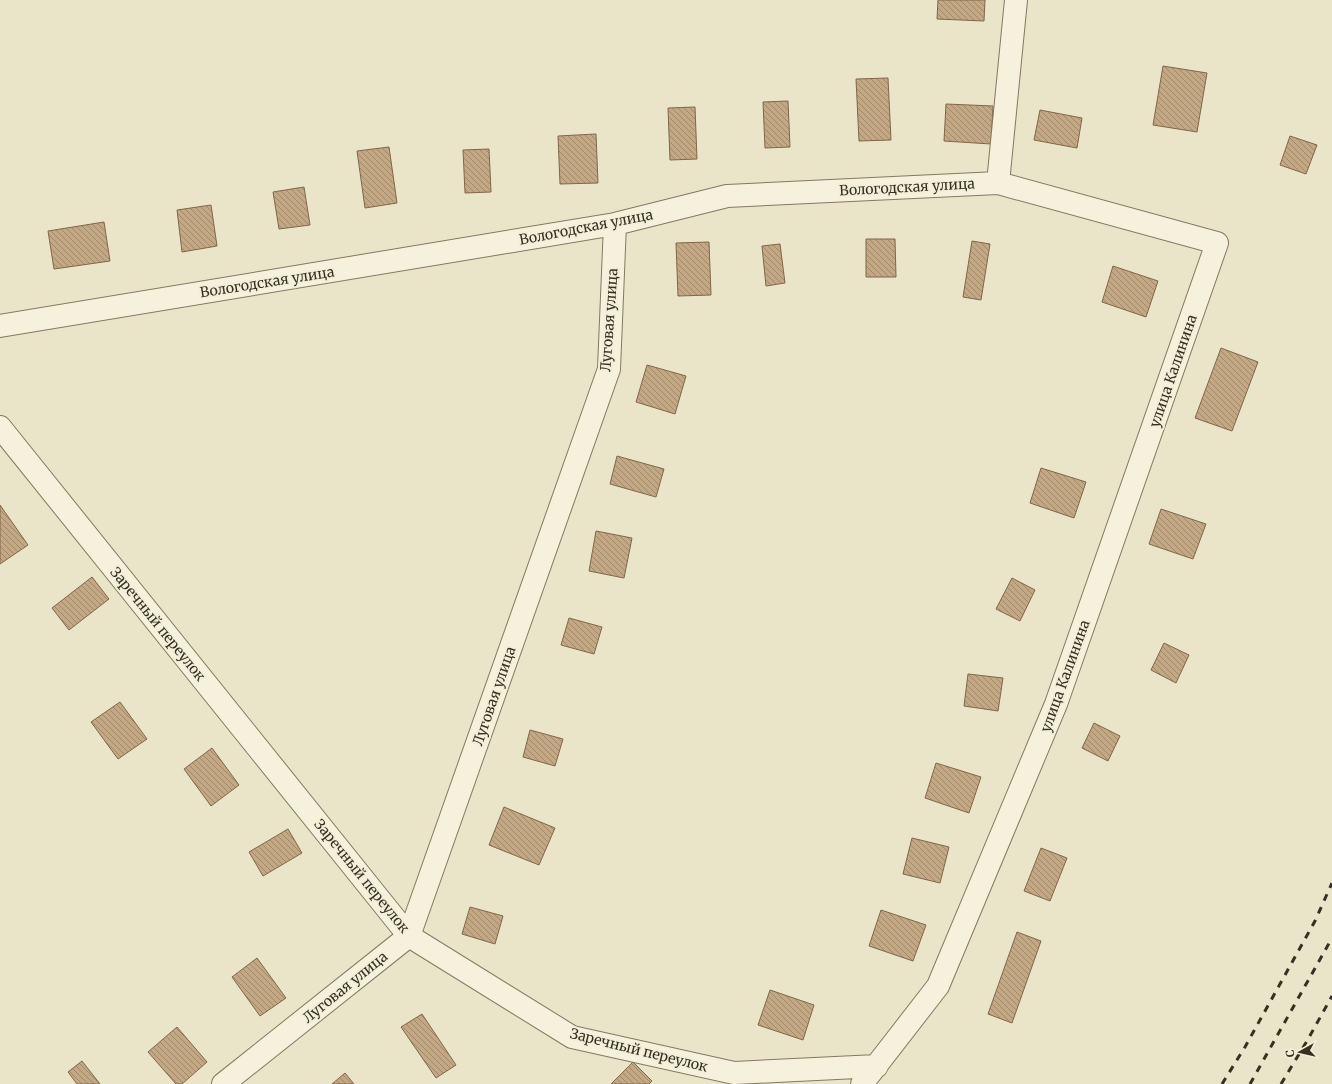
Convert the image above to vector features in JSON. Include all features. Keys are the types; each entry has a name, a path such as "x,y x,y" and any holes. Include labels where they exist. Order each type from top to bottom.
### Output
{"street":[{"path":"998,183 1016,0"},
{"name":"Вологодская улица","path":"0,326 615,224 726,196 998,183 1217,243"},
{"name":"Луговая улица","path":"223,1084 409,936 608,369 615,224"},
{"name":"улица Калинина","path":"862,1084 938,986 1053,712 1217,243"},
{"name":"Заречный переулок","path":"0,427 409,936 572,1037 734,1073 877,1066"}],"building":[{"path":"938,0 985,0 984,21 937,19"},
{"path":"1163,66 1207,73 1197,132 1153,125"},
{"path":"888,78 891,140 859,141 856,79"},
{"path":"788,101 790,147 765,148 763,102"},
{"path":"946,104 993,106 991,144 944,141"},
{"path":"695,107 697,159 670,160 668,108"},
{"path":"1040,110 1082,118 1077,148 1034,140"},
{"path":"596,134 598,183 560,184 558,136"},
{"path":"1290,136 1317,145 1306,174 1280,165"},
{"path":"389,147 397,203 365,208 357,151"},
{"path":"489,149 491,192 465,193 463,150"},
{"path":"304,187 310,225 279,229 273,192"},
{"path":"211,205 217,246 182,252 177,210"},
{"path":"104,222 110,261 54,269 48,231"},
{"path":"866,239 895,239 896,277 866,277"},
{"path":"972,241 990,244 981,300 963,297"},
{"path":"709,242 711,295 678,296 676,243"},
{"path":"780,244 785,283 766,286 762,246"},
{"path":"1113,266 1158,281 1146,317 1102,302"},
{"path":"1221,348 1258,362 1232,431 1195,418"},
{"path":"647,365 686,376 675,414 636,402"},
{"path":"617,456 664,469 656,497 610,484"},
{"path":"1041,468 1086,482 1074,518 1030,503"},
{"path":"0,505 28,545 0,564"},
{"path":"1161,509 1206,524 1193,559 1149,544"},
{"path":"596,531 632,538 624,578 589,571"},
{"path":"92,577 109,599 69,630 52,608"},
{"path":"1012,578 1035,590 1020,621 996,609"},
{"path":"569,618 602,627 594,654 561,645"},
{"path":"1164,643 1189,655 1176,683 1151,670"},
{"path":"968,674 1003,678 998,711 964,706"},
{"path":"120,702 147,739 118,759 91,722"},
{"path":"1094,723 1120,736 1108,761 1082,748"},
{"path":"530,730 563,739 555,766 523,757"},
{"path":"212,748 239,785 211,806 184,769"},
{"path":"936,763 981,777 969,813 925,798"},
{"path":"504,807 555,828 539,865 489,845"},
{"path":"288,829 302,853 263,876 249,852"},
{"path":"912,838 949,847 940,883 903,874"},
{"path":"1041,848 1067,858 1050,901 1024,891"},
{"path":"470,907 503,916 495,944 462,934"},
{"path":"881,910 926,925 913,961 869,946"},
{"path":"1017,932 1041,941 1012,1023 988,1014"},
{"path":"257,958 286,998 260,1016 232,977"},
{"path":"770,990 814,1005 803,1040 758,1025"},
{"path":"422,1014 456,1065 436,1078 401,1027"},
{"path":"177,1027 207,1062 182,1084 176,1084 148,1052"},
{"path":"82,1061 100,1084 77,1084 68,1072"},
{"path":"633,1062 652,1081 649,1084 611,1084"},
{"path":"345,1073 354,1084 332,1084"}],"railway":[{"path":"1222,1084 1245,1047 1315,921 1332,883"},
{"path":"1250,1084 1332,938"},
{"path":"1281,1084 1332,996"}]}
